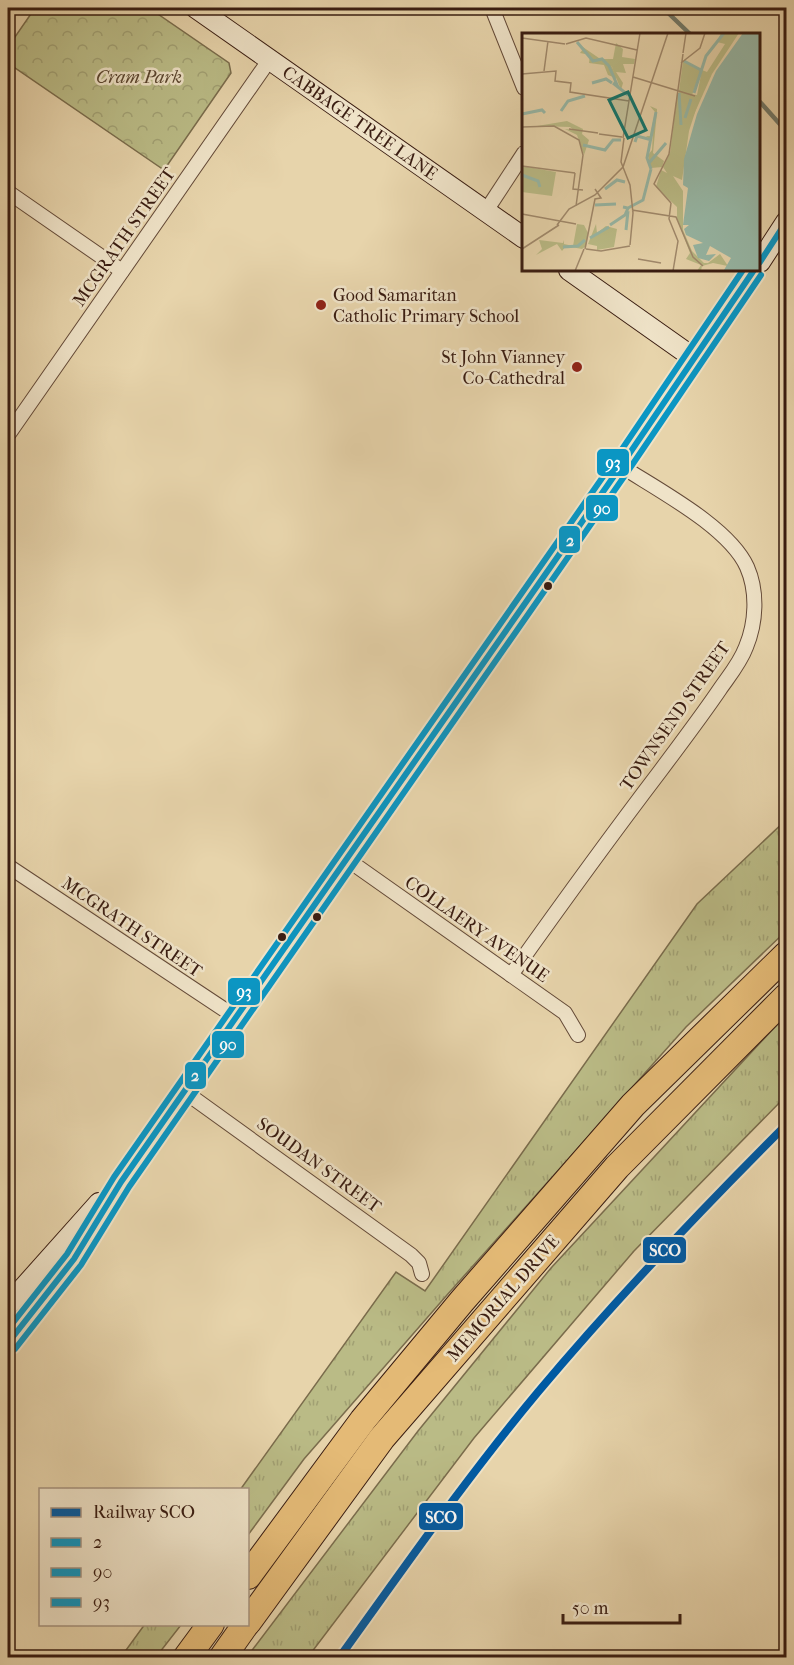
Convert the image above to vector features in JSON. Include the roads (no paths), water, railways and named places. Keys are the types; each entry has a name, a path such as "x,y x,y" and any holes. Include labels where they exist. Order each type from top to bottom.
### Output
{"highway":[{"name":"MEMORIAL DRIVE","path":"249,1575 363,1420 462,1301 633,1105 786,955"},
{"name":"MEMORIAL DRIVE","path":"249,1620 382,1438 616,1167 786,997"},
{"path":"186,1658 210,1626"},
{"name":"MEMORIAL DRIVE","path":"222,1658 245,1626"}],"main road":[{"name":"CABBAGE TREE LANE","path":"196,8 522,237"},
{"path":"761,259 786,222"},
{"path":"572,272 695,359"},
{"path":"8,1343 74,1259 121,1182 348,860 695,359 753,272"},
{"path":"8,1305 90,1212 121,1182"}],"street":[{"path":"492,8 522,83"},
{"name":"MCGRATH STREET","path":"8,435 270,59"},
{"path":"486,211 522,156"},
{"path":"8,192 122,271"},
{"name":"TOWNSEND STREET","path":"511,975 613,833 696,724 739,662 752,631 753,589 747,568 736,549 712,525 621,466"},
{"name":"COLLAERY AVENUE","path":"348,860 565,1013 578,1035"},
{"name":"MCGRATH STREET","path":"8,866 237,1018"},
{"name":"SOUDAN STREET","path":"185,1092 411,1255 419,1263 422,1274"}],"waterway":[{"path":"663,8 689,33"},
{"path":"761,103 786,131"}],"rail line":[{"name":"SCO","path":"339,1658 461,1490 538,1392 659,1256 786,1125"}],"place":[{"name":"Good Samaritan Catholic Primary School","path":"321,305"},
{"name":"St John Vianney Co-Cathedral","path":"577,367"}],"park label":[{"name":"Cram Park","path":"139,77"}]}
